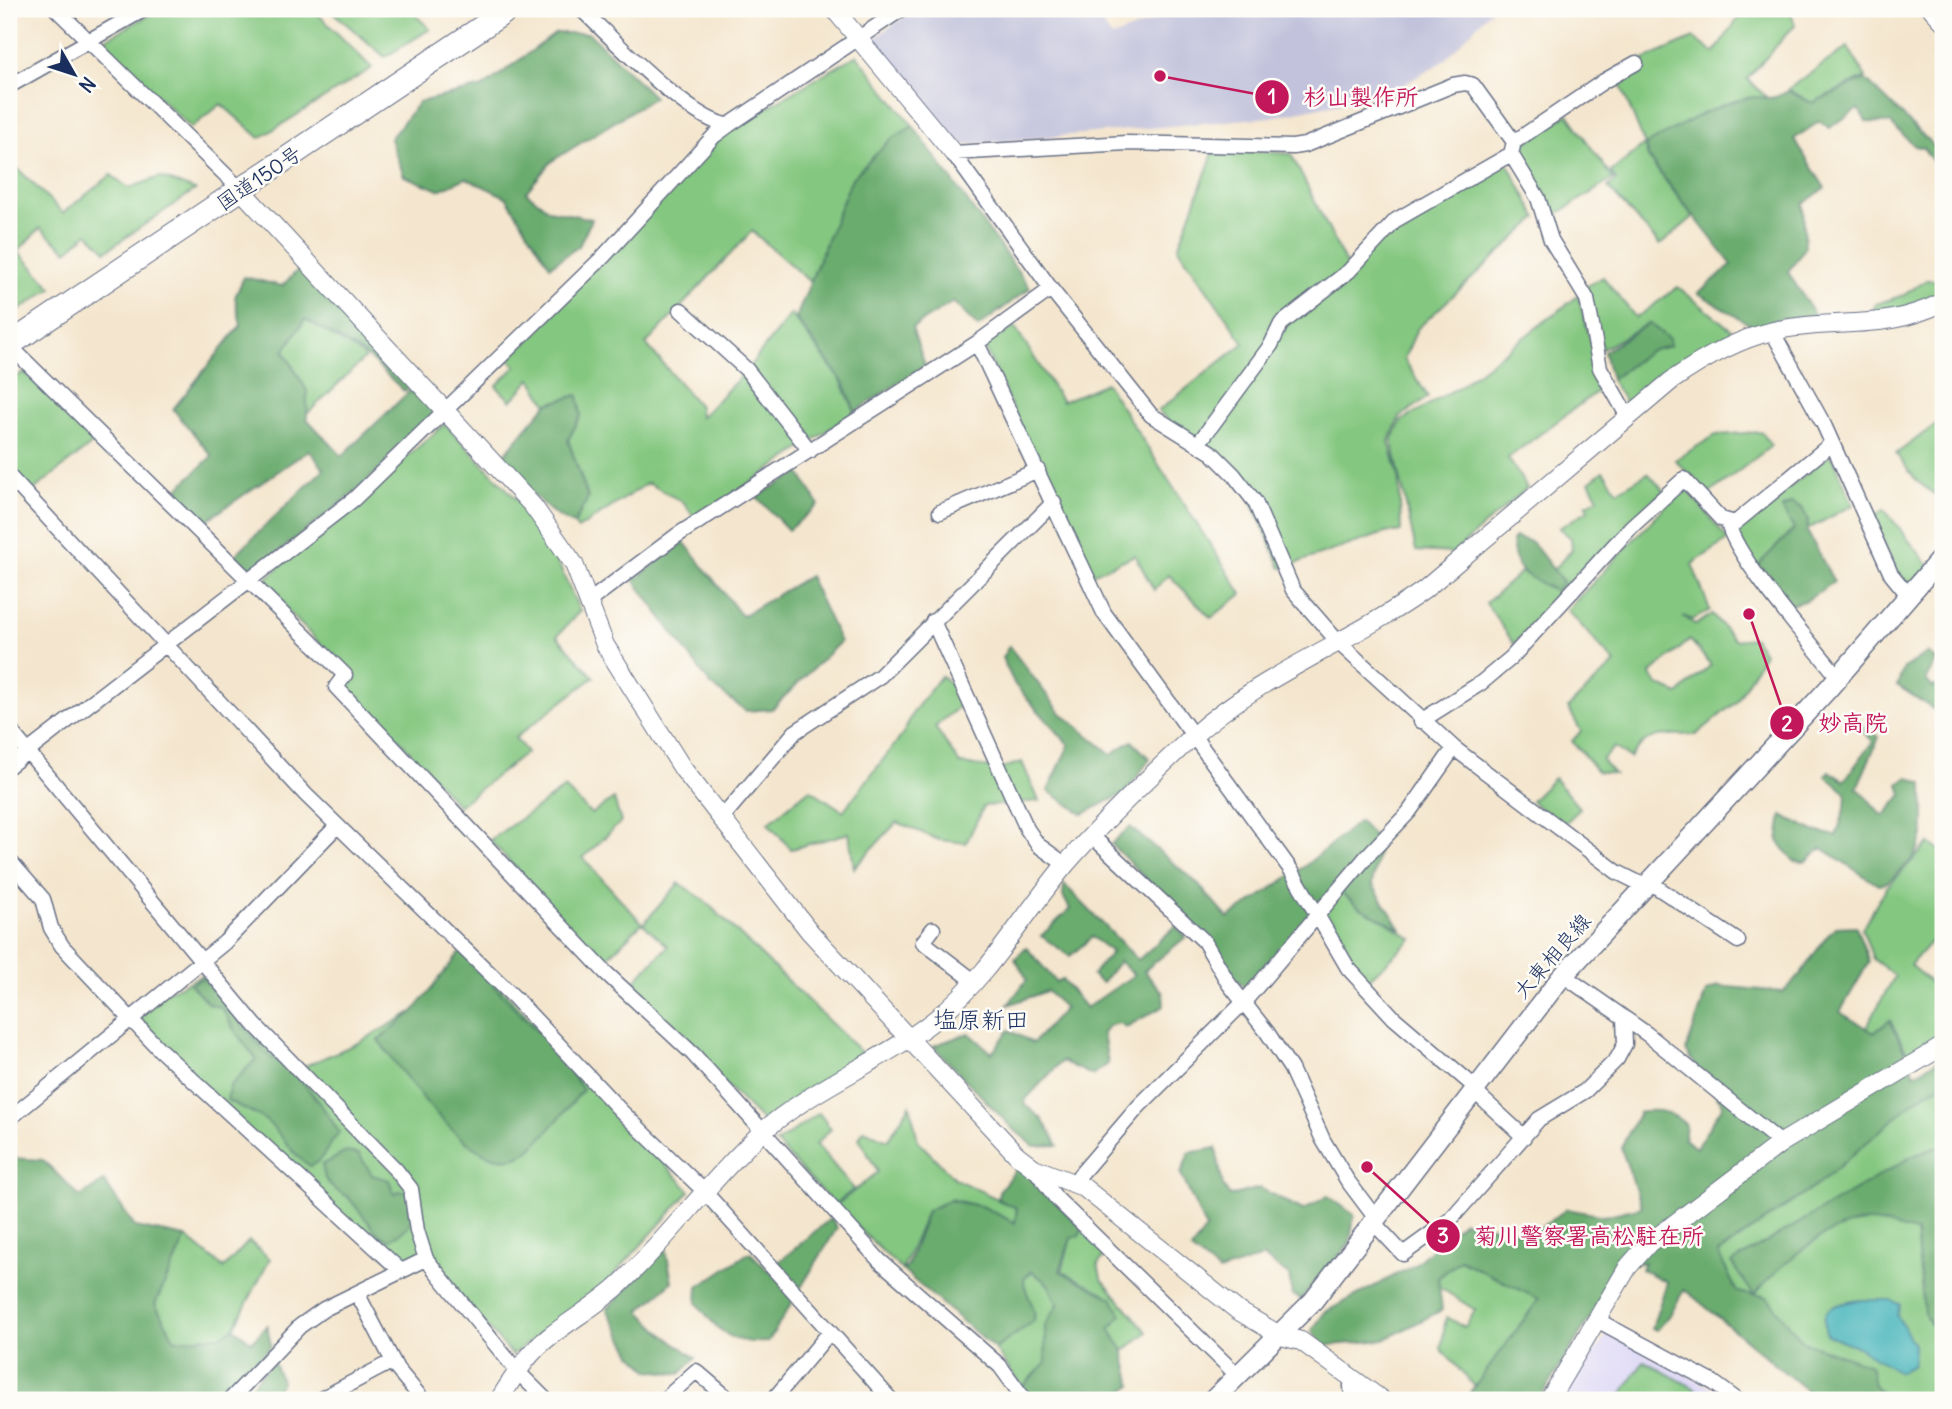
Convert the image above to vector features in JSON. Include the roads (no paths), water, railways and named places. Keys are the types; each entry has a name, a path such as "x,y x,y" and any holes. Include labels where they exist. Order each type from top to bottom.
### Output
{"highway":[{"name":"国道150号","path":"9,345 509,9"}],"main road":[{"name":"大東相良線","path":"1213,1400 1281,1336 1313,1301 1563,975 1838,677 1943,556"}],"street":[{"path":"56,9 241,190 545,521 573,564 587,602 621,671 683,769 810,932 1017,1155 1034,1168 1056,1198 1239,1377"},
{"path":"9,86 145,9"},
{"path":"581,9 667,88 716,124 729,125"},
{"path":"835,9 953,153 1052,289 1151,415 1212,453 1234,475 1255,502 1293,590 1339,643 1454,748 1617,872 1647,884 1738,941"},
{"path":"9,766 354,499 603,257 714,136 902,9"},
{"path":"1932,9 1943,21"},
{"path":"1198,444 1270,345 1281,324 1349,271 1396,219 1512,148 1636,63"},
{"path":"953,153 1127,142 1293,147 1465,83 1473,85 1512,148 1538,198 1551,240 1587,299 1600,368 1628,417"},
{"path":"587,602 676,536 977,343 1052,289"},
{"path":"499,1400 517,1371 546,1339 620,1284 704,1190 762,1133 815,1095 908,1039 938,1017 974,981 1092,836 1193,736 1254,690 1381,621 1424,590 1628,417 1693,366 1772,331 1809,326 1880,323 1917,315 1943,302"},
{"path":"681,310 747,370 810,451"},
{"path":"1772,331 1824,425 1891,574 1909,596"},
{"path":"977,343 1104,613 1291,870 1349,968 1394,1018 1475,1089 1524,1137"},
{"path":"9,345 345,675 336,687 605,972 693,1054 879,1261 1000,1366 1025,1400"},
{"path":"1728,523 1735,523 1831,444"},
{"path":"940,512 1038,470"},
{"path":"9,476 337,825 513,997 621,1111 704,1190 891,1400"},
{"path":"1422,720 1481,683 1511,658 1631,527 1684,479 1728,523 1730,533 1748,559 1838,677"},
{"path":"720,819 795,732 880,676 1054,502"},
{"path":"933,621 1027,829 1038,845 1066,865"},
{"path":"9,729 254,1025 411,1189 417,1231 426,1259 517,1371 546,1400"},
{"path":"1073,1183 1139,1106 1244,1003 1317,914 1409,812 1454,748"},
{"path":"9,1119 225,942 337,825"},
{"path":"1092,836 1204,941 1244,1003 1292,1069 1323,1140 1348,1180 1376,1222 1403,1254 1450,1220 1539,1119 1585,1091 1617,1059 1625,1044 1624,1018"},
{"path":"9,860 43,899 51,928 62,946 159,1049 401,1271"},
{"path":"933,929 923,942 974,981"},
{"path":"1563,975 1624,1018 1781,1143"},
{"path":"1549,1400 1637,1254 1781,1143 1943,1046"},
{"path":"1034,1168 1083,1187 1237,1310 1281,1336 1301,1341 1382,1400"},
{"path":"230,1400 300,1326 357,1293 426,1259"},
{"path":"357,1293 393,1361 423,1400"},
{"path":"1597,1320 1714,1383 1737,1400"},
{"path":"773,1400 830,1332"},
{"path":"319,1400 393,1361"},
{"path":"664,1400 696,1371 730,1400"},
{"path":"1352,1400 1351,1386 1354,1380"}],"water":[{"path":"1860,1300 1890,1300 1900,1304 1897,1315 1914,1345 1913,1365 1899,1372 1854,1345 1827,1335 1824,1318 1827,1312 1837,1305"}],"place":[{"name":"杉山製作所","path":"1160,76"},
{"name":"妙高院","path":"1749,614"},
{"name":"菊川警察署高松駐在所","path":"1367,1167"}],"district":[{"name":"塩原新田","path":"981,1019"}]}
